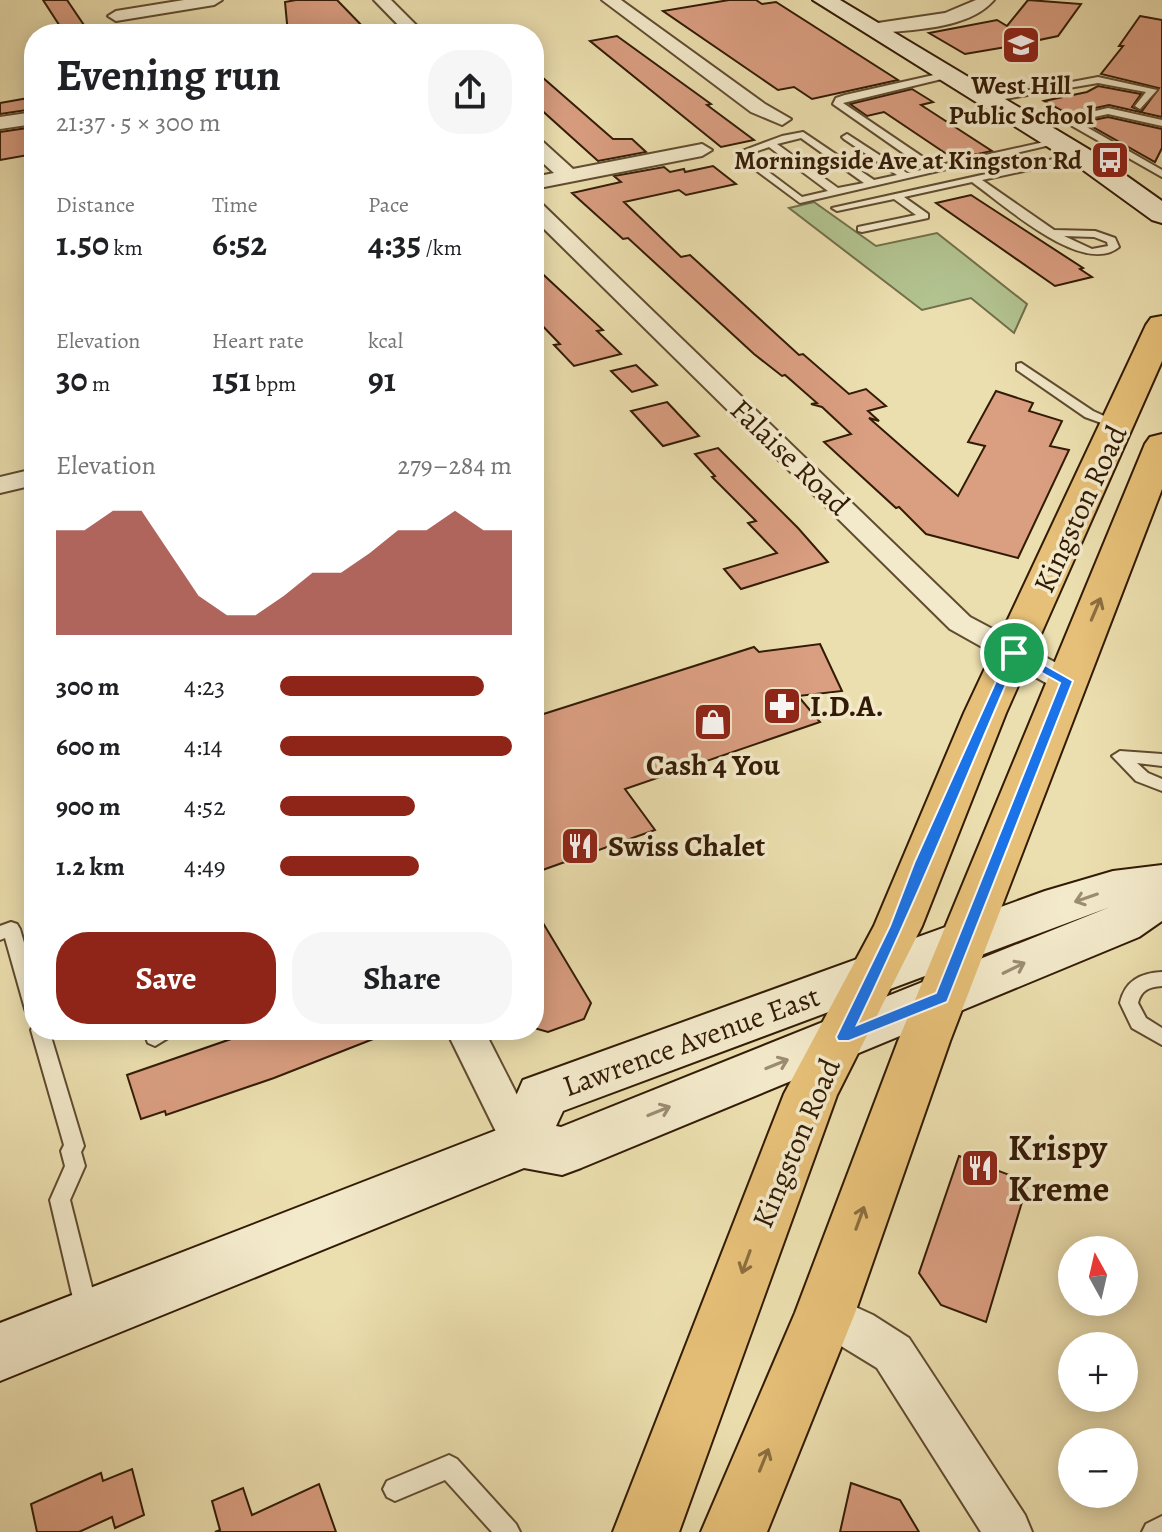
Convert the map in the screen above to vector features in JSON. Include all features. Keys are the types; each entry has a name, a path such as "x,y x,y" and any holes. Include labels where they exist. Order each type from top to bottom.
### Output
{"main road":[{"path":"824,0 1028,124 1075,146 1162,197"},
{"path":"1075,146 1162,214"},
{"name":"Kingston Road","path":"646,1532 805,1108 898,926 922,861 1162,325"},
{"name":"Kingston Road","path":"734,1532 825,1313 942,997 1162,444"},
{"name":"Lawrence Avenue East","path":"1162,883 1138,883 1101,893 732,1023 542,1096 522,1144 562,1151 1122,924 1162,897"},
{"path":"0,1352 522,1144"}],"street":[{"path":"104,0 121,24"},
{"path":"116,16 214,0"},
{"path":"382,0 407,24"},
{"path":"610,0 758,108 782,119"},
{"path":"871,29 955,15 973,9 986,0"},
{"path":"0,123 24,119"},
{"path":"544,181 702,150"},
{"path":"544,153 568,176"},
{"name":"Falaise Road","path":"544,217 960,623 1066,681"},
{"path":"0,485 24,479"},
{"path":"470,1040 522,1144"},
{"path":"825,1313 893,1353 1008,1532"}],"lane":[{"path":"935,170 838,104 839,100 848,97 947,75"},
{"path":"987,99 1098,80 1152,90 1140,106"},
{"path":"1028,124 1102,104"},
{"path":"837,208 974,179 1075,146 1108,111 1162,123"},
{"path":"872,184 803,135 739,154 800,200 906,177 935,170 1075,146 1162,174"},
{"path":"847,137 906,177"},
{"path":"770,143 836,192"},
{"path":"974,179 1054,233"},
{"path":"862,229 924,216 897,196"},
{"path":"1021,367 1089,414 1118,425"},
{"path":"1162,760 1120,756 1142,777 1162,785"},
{"path":"0,933 11,929 24,974"},
{"path":"1162,979 1153,979 1135,987 1129,1003 1139,1023 1162,1037"},
{"path":"43,1040 74,1146 71,1151 75,1166 60,1200 88,1316"},
{"path":"395,1489 449,1467 508,1532"},
{"path":"1154,1532 1162,1528"}],"green space":[{"path":"814,202 876,246 937,233 1027,304 1014,333 971,298 922,310 789,208"}],"building":[{"path":"43,0 67,0 83,24 59,24"},
{"path":"337,0 360,24 287,24 285,2"},
{"path":"729,0 756,0 762,4 776,2 898,80 812,99 794,87 778,90 663,11"},
{"path":"1028,0 1081,4 1058,36 1006,47 965,54 929,33 997,20 1007,26"},
{"path":"1140,16 1162,20 1162,117 1109,105 1068,114 1044,101 1087,92 1098,86 1141,94 1132,107 1142,111 1159,88 1101,74 1123,46 1119,46"},
{"path":"617,36 711,104 707,105 754,140 721,147 590,41"},
{"path":"544,79 613,139 632,139 646,152 598,161 544,112"},
{"path":"912,89 933,102 921,105 992,151 954,159 884,112 867,116 850,104"},
{"path":"24,99 24,110 0,114 0,103"},
{"path":"1108,117 1162,129 1162,148 1155,162 1084,122"},
{"path":"24,128 24,156 0,160 0,132"},
{"path":"713,166 736,184 686,195 679,190 624,202 681,257 690,255 799,355 803,354 849,394 866,389 886,406 868,411 879,421 869,418 958,496 985,446 968,442 996,391 1033,403 1029,411 1062,421 1050,446 1069,450 1018,558 926,534 824,442 851,434 822,407 811,404 817,403 785,375 782,376 754,354 628,238 623,239 572,193 621,182 614,176 664,167 670,172 684,169 685,172"},
{"path":"971,195 1083,268 1080,269 1092,277 1055,286 936,203"},
{"path":"544,275 603,330 597,331 621,354 574,366 554,345 560,344 544,327"},
{"path":"636,365 657,385 632,392 611,371"},
{"path":"667,402 699,436 663,446 631,411"},
{"path":"718,448 828,562 741,589 724,569 777,553 748,523 756,521 712,477 715,476 695,454"},
{"path":"820,644 842,691 798,696 820,722 625,789 655,830 544,869 544,714 754,647 759,652"},
{"path":"544,925 591,1003 584,1019 544,1031"},
{"path":"228,1040 371,1040 274,1078 166,1115 165,1111 141,1119 127,1075"},
{"path":"959,1156 1028,1182 986,1322 941,1305 919,1273"},
{"path":"132,1469 144,1515 115,1528 112,1517 79,1532 37,1532 31,1504 101,1473 103,1481"},
{"path":"851,1483 900,1500 919,1532 840,1532"},
{"path":"319,1484 336,1532 215,1532 220,1530 212,1501 243,1488 252,1515"}],"place":[{"name":"West Hill Public School","path":"1021,45"},
{"name":"Morningside Ave at Kingston Rd","path":"1110,160"},
{"name":"I.D.A.","path":"782,706"},
{"name":"Cash 4 You","path":"713,722"},
{"name":"Swiss Chalet","path":"580,846"},
{"name":"Krispy Kreme","path":"980,1168"}],"route":[{"path":"1014,653 1066,681 942,997 843,1037 898,926 922,861 1014,653"}]}
